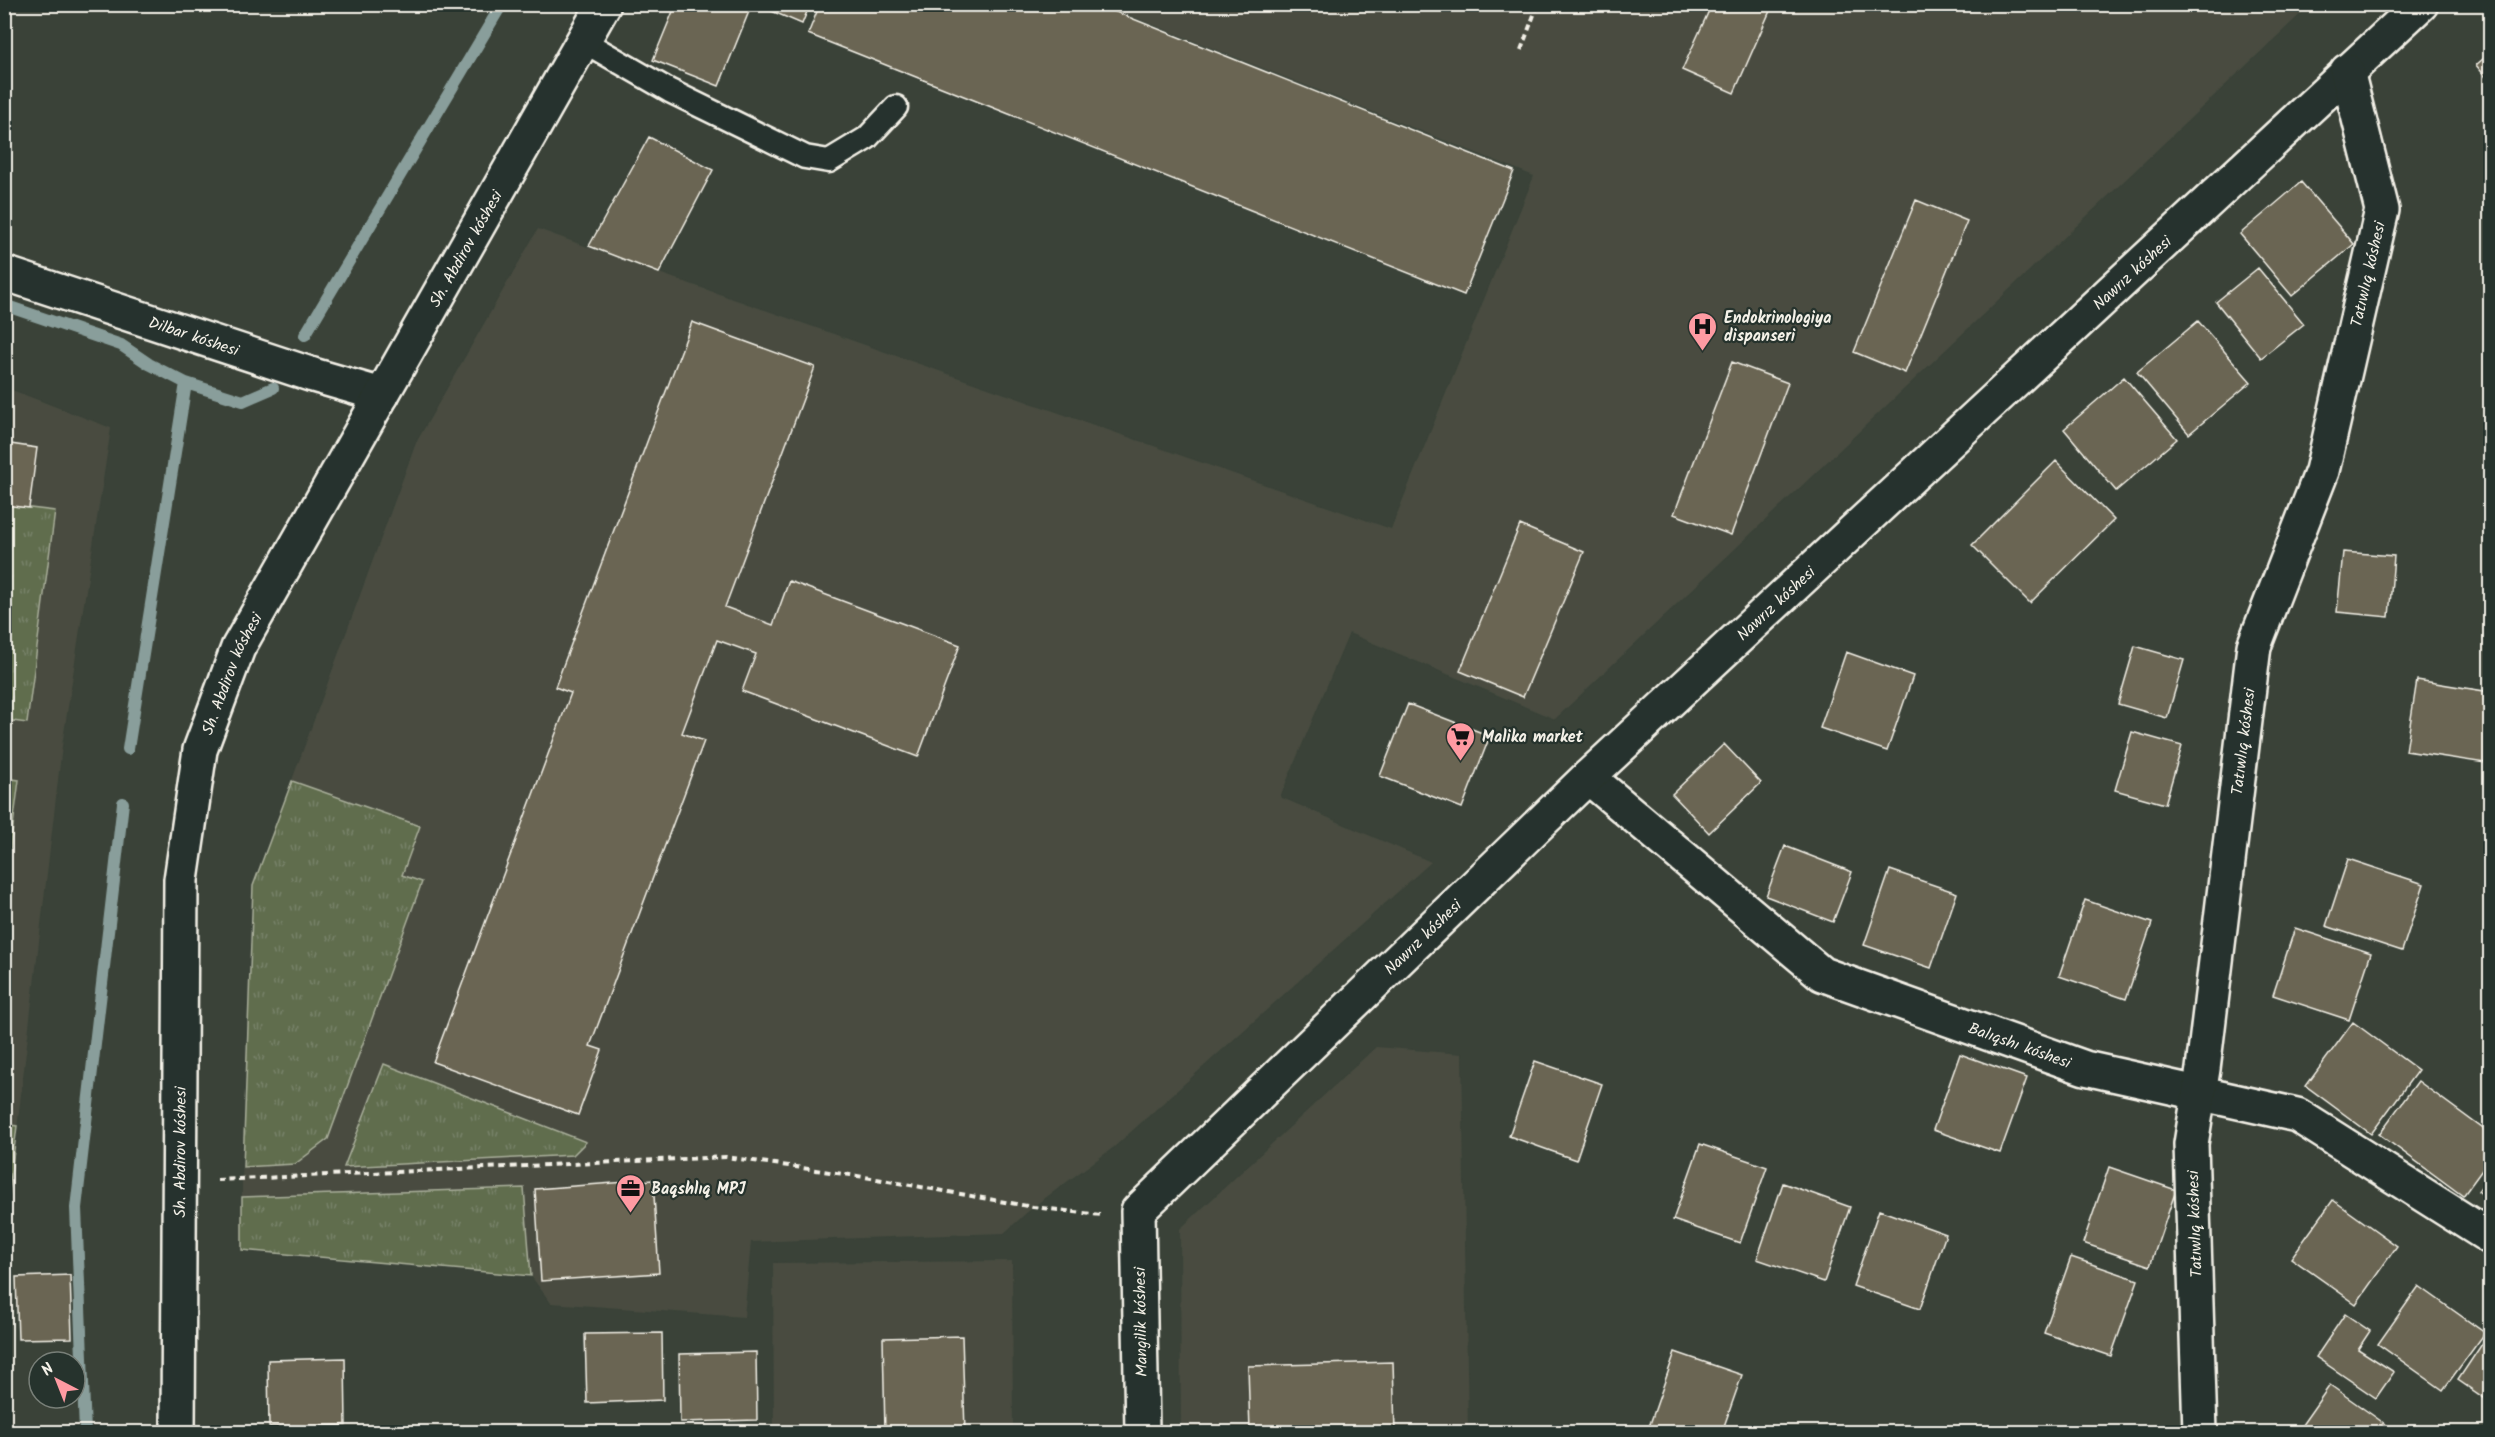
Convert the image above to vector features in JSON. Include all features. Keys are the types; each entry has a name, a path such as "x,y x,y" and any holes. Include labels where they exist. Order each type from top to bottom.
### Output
{"street":[{"name":"Sh. Abdirov kóshesi","path":"178,1432 181,880 200,750 238,648 604,4"},
{"name":"Nawrız kóshesi","path":"1139,1215 1588,777 2421,4"},
{"name":"Tatıwlıq kóshesi","path":"2200,1432 2191,1143 2254,646 2322,471 2382,210 2347,71"},
{"name":"Dilbar kóshesi","path":"4,273 313,375 382,395"},
{"name":"Balıqshı kóshesi","path":"1588,777 1822,974 2085,1068 2297,1115 2490,1237"},
{"name":"Mangilik kóshesi","path":"1139,1215 1142,1432"}],"lane":[{"path":"583,41 670,91 805,157 829,161 867,138 896,107"}],"path":[{"path":"1521,50 1538,4"},
{"path":"180,1181 726,1157 872,1178 1033,1207 1139,1215"}],"shaded area":[{"path":"1103,5 2310,5 1555,719 1349,633 1280,797 1431,862 1114,1147 1033,1207 1004,1233 751,1242 744,1317 551,1303 531,1276 242,1250 242,1180 253,886 416,443 538,229 1391,529 1534,176"},
{"path":"4,387 111,428 62,746 7,1214 4,1214"},
{"path":"1376,1047 1462,1054 1468,1432 1181,1432 1180,1229"},
{"path":"1012,1261 1013,1432 774,1432 773,1263"}],"green space":[{"path":"5,505 55,511 27,723 5,720"},
{"path":"4,778 19,780 5,888"},
{"path":"292,781 420,826 402,875 422,882 328,1139 295,1164 243,1167 253,886"},
{"path":"384,1064 586,1142 573,1155 344,1167"},
{"path":"4,1124 17,1126 8,1199 4,1198"},
{"path":"524,1188 531,1276 242,1250 242,1197"}],"building":[{"path":"676,4 752,4 719,86 653,60"},
{"path":"755,4 810,4 802,24"},
{"path":"820,4 1096,4 1514,171 1464,295 808,34"},
{"path":"1712,4 1773,4 1734,93 1682,70"},
{"path":"2490,53 2490,82 2476,65"},
{"path":"649,137 713,170 659,273 589,246"},
{"path":"2301,182 2354,244 2292,296 2240,234"},
{"path":"1916,200 1967,221 1905,373 1854,352"},
{"path":"2258,268 2304,324 2261,358 2216,302"},
{"path":"2198,321 2251,382 2189,434 2137,372"},
{"path":"692,322 815,367 725,607 773,625 789,581 960,645 918,757 742,691 756,654 717,640 682,733 704,741 590,1046 602,1050 578,1115 433,1062 571,693 555,687"},
{"path":"1732,362 1788,383 1731,535 1674,514"},
{"path":"2124,377 2177,439 2116,491 2064,429"},
{"path":"4,443 37,448 29,508 4,505"},
{"path":"2056,461 2114,520 2030,603 1972,545"},
{"path":"1520,525 1584,552 1523,697 1460,671"},
{"path":"2343,552 2394,556 2389,617 2337,612"},
{"path":"2135,646 2184,660 2167,718 2118,704"},
{"path":"1846,652 1913,676 1887,751 1820,728"},
{"path":"2417,680 2490,692 2490,729 2485,763 2406,751"},
{"path":"1408,704 1490,736 1462,808 1380,776"},
{"path":"2132,732 2182,746 2165,804 2115,790"},
{"path":"1724,744 1761,783 1709,833 1672,794"},
{"path":"1785,846 1852,872 1833,922 1766,896"},
{"path":"2348,859 2424,884 2402,951 2326,926"},
{"path":"1890,870 1957,893 1931,968 1864,945"},
{"path":"2085,900 2152,923 2126,999 2059,976"},
{"path":"2295,928 2371,953 2349,1020 2273,995"},
{"path":"2353,1022 2418,1070 2371,1134 2306,1086"},
{"path":"1960,1054 2027,1078 2000,1153 1933,1130"},
{"path":"1535,1061 1602,1084 1576,1160 1509,1136"},
{"path":"2418,1081 2490,1134 2490,1159 2463,1196 2379,1134"},
{"path":"1700,1144 1767,1167 1740,1243 1673,1220"},
{"path":"2109,1167 2176,1190 2150,1266 2083,1243"},
{"path":"2490,1175 2490,1201 2478,1191"},
{"path":"653,1180 659,1273 541,1281 535,1189"},
{"path":"1783,1183 1850,1207 1824,1282 1757,1259"},
{"path":"2333,1200 2397,1246 2356,1304 2291,1258"},
{"path":"1879,1210 1946,1234 1920,1309 1853,1286"},
{"path":"2071,1257 2138,1280 2111,1356 2044,1333"},
{"path":"70,1275 72,1338 18,1339 16,1277"},
{"path":"2419,1286 2485,1333 2443,1390 2378,1344"},
{"path":"2345,1314 2370,1331 2358,1349 2394,1372 2376,1398 2316,1357"},
{"path":"2490,1332 2490,1402 2458,1380"},
{"path":"662,1333 663,1400 587,1403 585,1334"},
{"path":"962,1336 965,1432 885,1432 883,1338"},
{"path":"756,1352 757,1420 680,1422 679,1354"},
{"path":"1675,1352 1742,1375 1722,1432 1664,1432 1649,1427"},
{"path":"345,1358 346,1425 269,1427 268,1360"},
{"path":"1393,1362 1395,1432 1250,1432 1248,1366"},
{"path":"2330,1385 2395,1431 2297,1432"}],"waterway":[{"path":"305,335 502,4"},
{"path":"4,305 121,345 149,364 186,383"},
{"path":"128,749 186,383 243,401 273,388"},
{"path":"85,1432 76,1208 123,803"}],"place":[{"name":"Endokrinologiya dispanseri","path":"1703,352"},
{"name":"Malika market","path":"1461,762"},
{"name":"Baqshlıq MPJ","path":"630,1214"}]}
